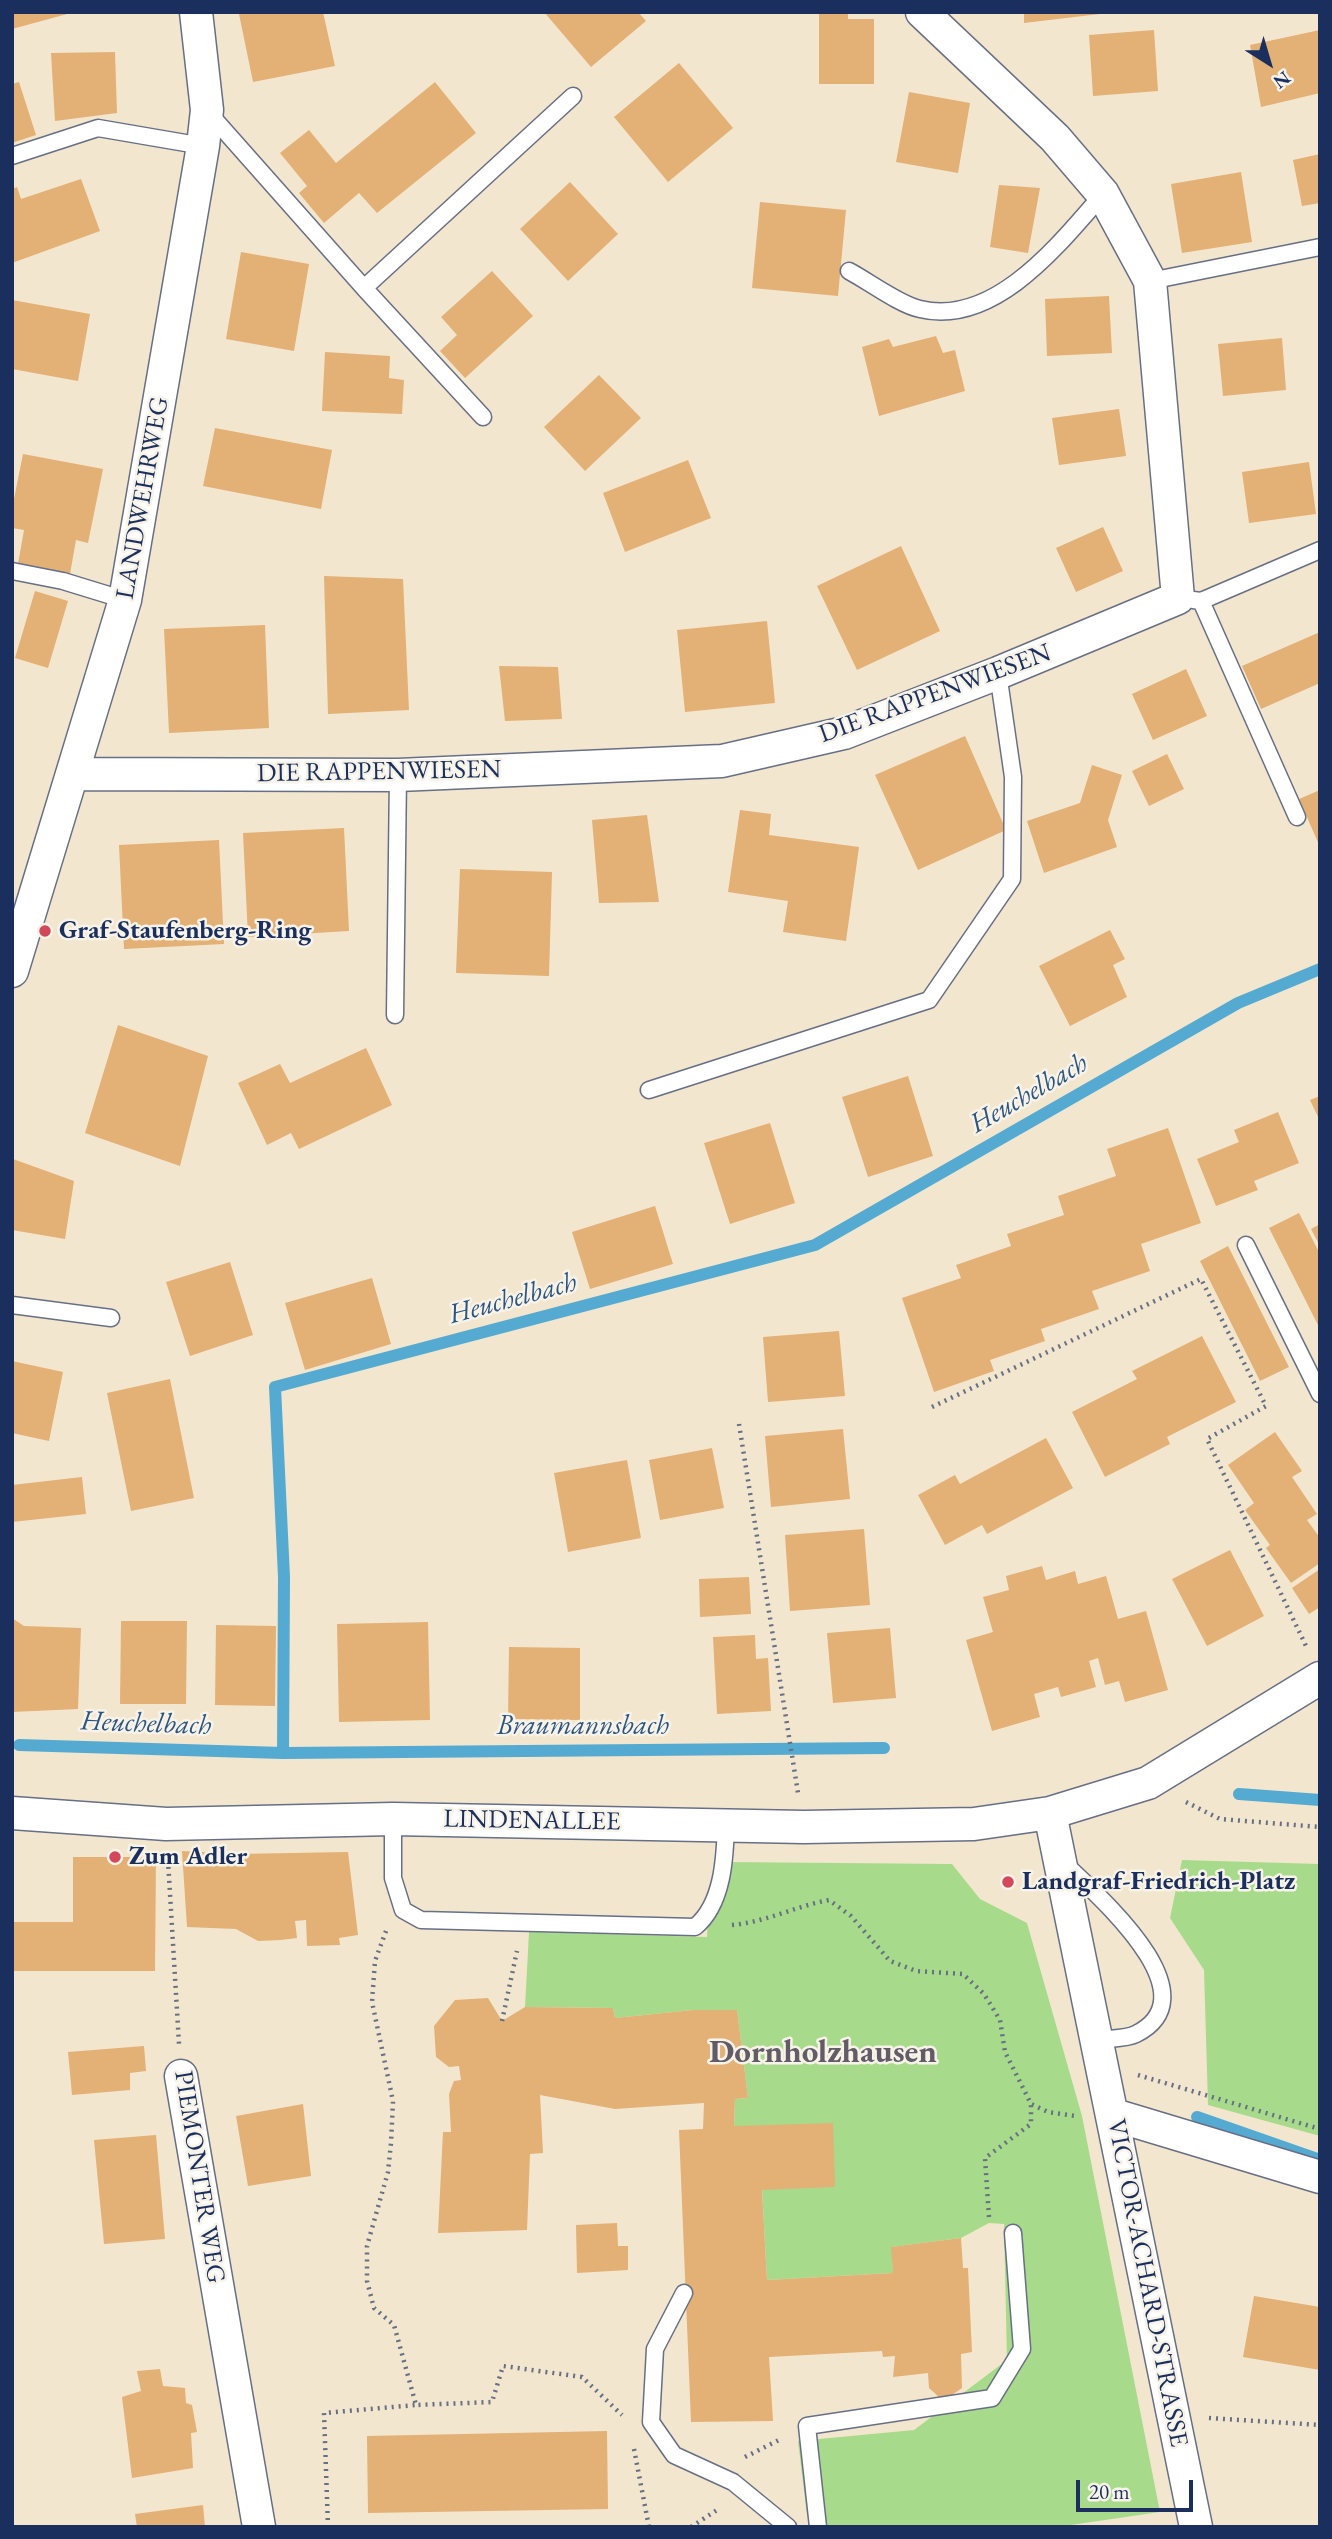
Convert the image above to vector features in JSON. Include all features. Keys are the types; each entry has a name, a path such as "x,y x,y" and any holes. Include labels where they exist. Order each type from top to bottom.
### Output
{"street":[{"name":"LANDWEHRWEG","path":"12,971 125,600 203,146 206,110 196,12"},
{"path":"922,12 1055,138 1103,194 1150,281 1190,599"},
{"name":"DIE RAPPENWIESEN","path":"72,774 398,775 722,761 844,733 1190,599"},
{"name":"LINDENALLEE","path":"12,1814 166,1824 393,1818 804,1827 974,1824 1050,1813 1148,1783 1320,1678"},
{"path":"1050,1813 1101,2052"},
{"name":"VICTOR-ACHARD-STRASSE","path":"1101,2052 1196,2527"},
{"name":"PIEMONTER WEG","path":"181,2076 259,2527"},
{"path":"1114,2115 1320,2177"}],"lane":[{"path":"365,288 573,96"},
{"path":"206,110 483,417"},
{"path":"12,156 98,128 203,146"},
{"path":"849,271 919,309 946,310 972,305 1007,289 1042,263 1103,194"},
{"path":"1150,281 1320,247"},
{"path":"1297,817 1190,599 1320,550"},
{"path":"12,571 63,581 125,600"},
{"path":"649,1090 929,1000 1013,879 1013,776 998,673"},
{"path":"395,1015 398,775"},
{"path":"1246,1245 1320,1394"},
{"path":"12,1304 111,1318"},
{"path":"393,1818 393,1878 402,1910 421,1920 695,1927 708,1916 724,1862 726,1824"},
{"path":"1061,1861 1110,1908 1153,1962 1161,1981 1164,1996 1156,2019 1135,2035 1101,2052"},
{"path":"818,2527 807,2426 992,2398 1023,2349 1013,2233"},
{"path":"684,2293 655,2349 651,2422 674,2455 733,2482 788,2527"}],"path":[{"path":"932,1407 1201,1279 1266,1406 1207,1439 1308,1649"},
{"path":"739,1424 796,1776"},
{"path":"1148,1783 1220,1819 1320,1827"},
{"name":"PIEMONTER WEG","path":"166,1824 181,2076"},
{"path":"708,1916 734,1925 829,1900 851,1916 890,1961 916,1971 963,1975 984,1994 1000,2020 1005,2052 1031,2104 1031,2124 985,2158 989,2223 1013,2233"},
{"path":"402,1910 384,1935 375,1961 372,2002 393,2101 388,2172 367,2246 367,2281 374,2308 394,2325 416,2405"},
{"path":"502,2021 522,1922"},
{"path":"1101,2052 1320,2129"},
{"path":"1031,2104 1069,2116 1114,2115"},
{"path":"328,2527 324,2413 492,2402 503,2365 582,2377 628,2421"},
{"path":"1174,2416 1320,2425"},
{"path":"634,2447 649,2527"}],"green space":[{"path":"1182,1860 1320,1864 1320,2136 1208,2105 1204,1970 1170,1918"},
{"path":"725,1862 952,1864 980,1899 1027,1923 1082,2116 1160,2512 1057,2527 816,2527 807,2515 798,2441 914,2430 1007,2360 1004,2224 989,2223 961,2238 892,2247 893,2273 767,2280 762,2190 734,2127 735,2099 748,2098 737,2010 693,2010 615,2018 613,2008 525,2007 529,1932 707,1937 708,1916"}],"building":[{"path":"12,12 71,12 71,13 12,29"},
{"path":"323,12 335,66 253,82 239,14"},
{"path":"544,12 638,12 646,21 591,67"},
{"path":"819,12 848,12 848,19 874,19 874,84 819,84"},
{"path":"1024,12 1100,12 1100,14 1024,23"},
{"path":"1154,30 1158,91 1093,96 1089,35"},
{"path":"1320,30 1320,93 1261,107 1250,45"},
{"path":"115,52 117,113 55,121 51,53"},
{"path":"679,63 733,128 668,182 614,117"},
{"path":"19,82 36,135 12,143 12,84"},
{"path":"435,82 476,133 377,213 359,193 324,223 299,193 307,186 280,153 309,130 336,163"},
{"path":"909,92 970,103 958,173 896,162"},
{"path":"1320,154 1320,203 1302,206 1293,160"},
{"path":"1241,172 1252,242 1182,253 1171,184"},
{"path":"81,179 100,231 12,263 12,189 17,187 21,199"},
{"path":"570,182 618,234 568,281 520,229"},
{"path":"999,185 1040,188 1028,253 990,247"},
{"path":"760,202 846,210 838,296 752,288"},
{"path":"241,252 309,264 294,351 226,339"},
{"path":"492,271 533,316 465,378 440,351 457,335 441,317"},
{"path":"1109,296 1112,353 1047,356 1045,299"},
{"path":"12,300 90,314 78,381 12,369"},
{"path":"936,336 943,353 955,350 965,391 879,416 862,347 889,339 893,347"},
{"path":"1282,338 1286,390 1223,396 1218,344"},
{"path":"325,352 390,356 389,378 404,380 402,414 322,411"},
{"path":"599,375 641,418 585,471 544,427"},
{"path":"1119,409 1126,456 1059,465 1052,418"},
{"path":"215,428 332,450 321,509 203,486"},
{"path":"23,454 103,469 88,543 76,540 70,574 18,564 24,530 12,528 12,509"},
{"path":"688,460 711,518 625,552 603,493"},
{"path":"1309,462 1316,514 1249,523 1242,472"},
{"path":"1103,527 1123,571 1076,592 1056,548"},
{"path":"901,546 940,631 857,670 817,586"},
{"path":"324,576 403,579 409,710 328,714"},
{"path":"35,591 68,601 48,668 15,658"},
{"path":"767,621 775,703 685,712 677,630"},
{"path":"265,625 269,728 169,733 164,629"},
{"path":"1320,632 1320,683 1261,709 1242,666"},
{"path":"499,666 558,667 562,719 505,721"},
{"path":"1186,669 1207,716 1153,740 1132,694"},
{"path":"965,736 1006,830 918,870 875,775"},
{"path":"1167,754 1184,789 1149,806 1132,771"},
{"path":"1092,765 1122,775 1108,820 1117,847 1044,873 1027,821 1080,803"},
{"path":"1320,790 1320,847 1299,799"},
{"path":"740,810 771,814 769,835 859,847 846,941 783,932 788,901 728,892"},
{"path":"647,815 659,902 599,903 592,820"},
{"path":"344,828 349,931 248,937 243,833"},
{"path":"219,840 224,944 124,949 119,845"},
{"path":"460,869 552,872 549,976 456,973"},
{"path":"1110,930 1125,959 1113,965 1127,997 1070,1026 1039,966"},
{"path":"118,1025 208,1056 180,1166 85,1133"},
{"path":"366,1048 392,1105 299,1149 291,1133 267,1145 238,1083 280,1064 290,1083"},
{"path":"908,1076 933,1156 868,1177 842,1097"},
{"path":"1320,1096 1320,1121 1310,1100"},
{"path":"1278,1112 1299,1163 1254,1181 1258,1190 1216,1206 1197,1159 1239,1142 1234,1130"},
{"path":"770,1123 795,1203 730,1224 704,1143"},
{"path":"1168,1128 1201,1223 1141,1244 1150,1271 1092,1291 1099,1309 1041,1329 1045,1341 990,1360 994,1371 934,1392 902,1298 961,1278 956,1265 1011,1246 1007,1234 1064,1215 1058,1196 1116,1176 1107,1149"},
{"path":"13,1159 74,1181 65,1239 12,1230"},
{"path":"655,1206 673,1264 590,1289 572,1232"},
{"path":"1299,1213 1320,1254 1320,1329 1269,1228"},
{"path":"1320,1224 1320,1246 1311,1229"},
{"path":"1228,1246 1289,1367 1260,1381 1200,1261"},
{"path":"230,1262 253,1335 190,1356 166,1282"},
{"path":"372,1278 391,1344 305,1370 285,1303"},
{"path":"839,1331 845,1396 768,1402 763,1337"},
{"path":"1202,1336 1236,1402 1167,1437 1170,1444 1105,1477 1072,1412 1137,1379 1132,1371"},
{"path":"12,1361 63,1372 49,1441 12,1433"},
{"path":"170,1379 194,1498 131,1511 107,1393"},
{"path":"843,1429 850,1499 771,1507 765,1436"},
{"path":"1275,1432 1302,1471 1292,1477 1317,1514 1307,1520 1320,1538 1320,1563 1291,1583 1266,1548 1270,1545 1245,1510 1254,1503 1228,1465"},
{"path":"1046,1438 1073,1488 987,1534 982,1525 945,1545 918,1495 955,1475 960,1484"},
{"path":"712,1448 724,1508 660,1520 649,1460"},
{"path":"627,1460 641,1538 568,1552 554,1473"},
{"path":"82,1477 86,1514 12,1522 12,1485"},
{"path":"864,1529 870,1605 790,1611 785,1535"},
{"path":"1230,1550 1264,1616 1207,1646 1172,1579"},
{"path":"1042,1566 1046,1580 1075,1571 1078,1584 1106,1576 1118,1619 1146,1611 1168,1690 1125,1702 1119,1681 1105,1685 1098,1658 1089,1661 1096,1687 1061,1697 1058,1687 1034,1694 1040,1717 992,1731 966,1640 993,1632 983,1597 1009,1590 1006,1576"},
{"path":"1320,1569 1320,1607 1309,1614 1292,1588"},
{"path":"749,1577 751,1614 700,1617 699,1579"},
{"path":"12,1618 24,1626 81,1628 78,1709 12,1712"},
{"path":"121,1621 187,1621 186,1704 120,1704"},
{"path":"428,1622 430,1720 339,1722 337,1624"},
{"path":"216,1625 276,1626 275,1706 215,1705"},
{"path":"890,1628 896,1698 833,1703 827,1633"},
{"path":"755,1635 756,1659 768,1658 771,1711 717,1714 713,1637"},
{"path":"509,1647 580,1648 580,1720 508,1719"},
{"path":"182,1851 236,1854 348,1852 358,1935 339,1938 340,1945 307,1946 306,1920 295,1921 297,1938 281,1940 258,1941 236,1929 187,1927"},
{"path":"73,1857 156,1857 155,1971 12,1971 12,1922 73,1922"},
{"path":"488,1998 502,2021 525,2007 613,2008 615,2018 693,2010 737,2010 748,2098 735,2099 734,2126 833,2123 835,2187 762,2190 767,2280 893,2273 891,2247 961,2238 963,2268 968,2268 972,2352 961,2354 962,2388 952,2395 939,2397 929,2388 928,2373 893,2377 895,2356 883,2357 882,2351 769,2357 773,2421 691,2422 679,2130 703,2129 704,2103 615,2109 540,2095 543,2153 530,2154 527,2230 438,2233 443,2132 451,2132 449,2094 454,2081 461,2080 459,2066 449,2067 436,2057 434,2026 455,2000"},
{"path":"144,2046 146,2071 130,2073 130,2090 72,2095 68,2052"},
{"path":"303,2104 311,2176 248,2186 236,2116"},
{"path":"156,2135 165,2239 104,2244 94,2140"},
{"path":"617,2223 618,2246 628,2246 628,2270 577,2273 576,2225"},
{"path":"1254,2296 1320,2307 1320,2370 1243,2357"},
{"path":"160,2369 163,2386 185,2388 186,2403 192,2405 197,2432 191,2433 193,2468 132,2478 122,2397 141,2391 137,2371"},
{"path":"607,2431 608,2509 368,2513 367,2436"},
{"path":"203,2505 205,2527 137,2527 135,2514"}],"waterway":[{"name":"Heuchelbach","path":"19,1745 283,1753 284,1577 275,1387 815,1245 1238,1003 1320,969"},
{"name":"Braumannsbach","path":"283,1753 884,1748"},
{"name":"Braumannsbach","path":"1239,1794 1320,1800"},
{"path":"1197,2117 1320,2160"}],"place":[{"name":"Graf-Staufenberg-Ring","path":"45,931"},
{"name":"Zum Adler","path":"115,1857"},
{"name":"Landgraf-Friedrich-Platz","path":"1008,1882"}],"district":[{"name":"Dornholzhausen","path":"823,2053"}]}
